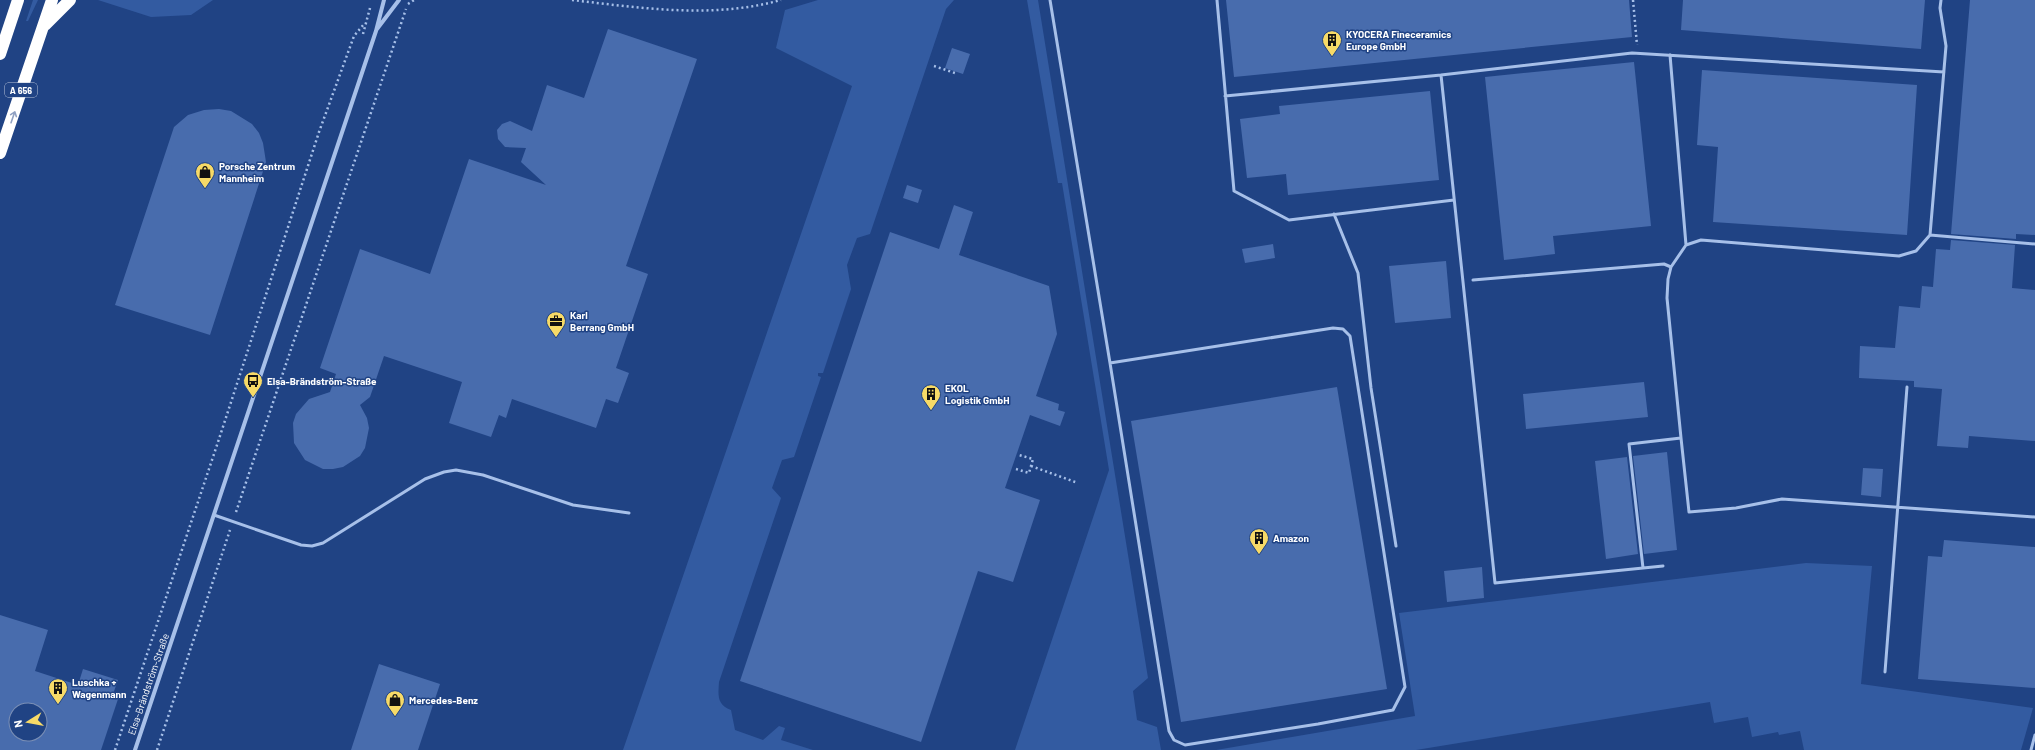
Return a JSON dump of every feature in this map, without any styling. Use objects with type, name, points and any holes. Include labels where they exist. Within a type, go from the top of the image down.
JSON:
[{"type":"highway","points":[[0,54],[18,0]]},
{"type":"highway","name":"A 656","points":[[0,154],[52,0]]},
{"type":"highway","points":[[43,27],[70,0]]},
{"type":"street","name":"Elsa-Brändström-Straße","points":[[135,750],[376,31],[384,0]]},
{"type":"street","name":"Elsa-Brändström-Straße","points":[[376,31],[399,0]]},
{"type":"lane","points":[[1050,0],[1169,731],[1174,740],[1185,745],[1318,724],[1393,710],[1405,687],[1350,336],[1343,329],[1333,328],[1110,363]]},
{"type":"lane","points":[[1217,0],[1234,191],[1289,220],[1454,200]]},
{"type":"lane","points":[[1941,0],[1940,8],[1946,46],[1930,235],[1916,251],[1900,256],[1701,240],[1686,245],[1671,267],[1668,279],[1667,298],[1689,512],[1736,508],[1782,499],[1898,506],[2035,517]]},
{"type":"lane","points":[[1225,96],[1441,75],[1638,53],[1944,72]]},
{"type":"lane","points":[[1670,55],[1686,245]]},
{"type":"lane","points":[[1441,75],[1495,583],[1663,566]]},
{"type":"lane","points":[[1334,214],[1358,273],[1371,388],[1396,546]]},
{"type":"lane","points":[[1930,235],[2035,244]]},
{"type":"lane","points":[[1473,280],[1664,264],[1671,267]]},
{"type":"lane","points":[[1885,672],[1907,387]]},
{"type":"lane","points":[[1643,568],[1629,444],[1681,438]]},
{"type":"lane","points":[[214,514],[301,545],[312,546],[322,544],[425,479],[444,472],[456,470],[483,475],[573,505],[629,513]]},
{"type":"lane","points":[[2031,750],[2035,735]]},
{"type":"path","points":[[157,750],[408,4],[414,0]]},
{"type":"path","points":[[572,0],[642,8],[695,11],[742,9],[781,0]]},
{"type":"path","points":[[1633,0],[1638,53]]},
{"type":"path","points":[[115,750],[218,442],[319,132],[354,36],[364,24],[371,6]]},
{"type":"path","points":[[934,66],[955,73]]},
{"type":"path","points":[[1016,469],[1029,473],[1033,459],[1019,455]]},
{"type":"path","points":[[1031,466],[1078,483]]},
{"type":"shaded area","points":[[33,0],[38,0],[28,21],[26,21]]},
{"type":"shaded area","points":[[98,0],[213,0],[191,15],[151,17]]},
{"type":"shaded area","points":[[818,0],[954,0],[946,9],[870,234],[857,238],[847,265],[851,289],[823,373],[818,373],[818,376],[821,377],[794,457],[782,460],[772,488],[781,498],[719,682],[719,699],[726,708],[731,710],[735,730],[763,740],[779,726],[785,728],[781,740],[813,750],[623,750],[852,86],[776,48],[785,10]]},
{"type":"shaded area","points":[[1027,0],[1038,0],[1148,678],[1133,691],[1137,720],[1157,727],[1161,750],[1015,750],[1109,470],[1062,183],[1058,183]]},
{"type":"shaded area","points":[[1806,563],[1872,566],[1861,684],[2033,708],[2021,750],[1804,750],[1800,731],[1779,735],[1778,732],[1752,737],[1748,717],[1714,723],[1710,702],[1416,750],[1216,750],[1415,716],[1399,613]]},
{"type":"building","name":"KYOCERA Fineceramics Europe GmbH","points":[[1226,0],[1629,0],[1632,37],[1234,77]]},
{"type":"building","points":[[1683,0],[1925,0],[1921,49],[1681,30]]},
{"type":"building","points":[[1970,0],[2035,0],[2035,235],[2016,234],[2016,239],[1951,234]]},
{"type":"building","points":[[608,29],[697,59],[626,266],[648,274],[616,368],[629,373],[618,403],[606,399],[596,428],[512,399],[506,418],[499,415],[491,437],[449,423],[462,382],[384,356],[370,397],[360,405],[367,418],[369,428],[365,448],[360,456],[343,467],[333,469],[323,469],[305,460],[294,443],[293,423],[296,414],[309,399],[330,392],[336,374],[320,368],[360,249],[430,274],[469,159],[546,185],[521,162],[526,148],[505,147],[498,139],[497,130],[502,124],[510,121],[532,131],[547,85],[584,98]]},
{"type":"building","points":[[952,48],[970,54],[963,74],[945,68]]},
{"type":"building","points":[[1634,62],[1651,226],[1553,236],[1555,254],[1504,260],[1485,77]]},
{"type":"building","points":[[1702,70],[1917,85],[1907,235],[1713,222],[1718,147],[1697,145]]},
{"type":"building","points":[[1430,91],[1439,180],[1288,195],[1286,174],[1247,178],[1240,119],[1280,114],[1279,106]]},
{"type":"building","points":[[219,109],[231,111],[252,124],[259,133],[263,143],[266,162],[210,335],[115,305],[174,127],[188,115],[204,110]]},
{"type":"building","points":[[907,185],[922,190],[918,203],[903,198]]},
{"type":"building","name":"EKOL Logistik GmbH","points":[[954,205],[973,212],[959,255],[1049,286],[1057,334],[1036,396],[1059,404],[1058,410],[1065,412],[1060,426],[1030,415],[1005,488],[1040,500],[1013,582],[978,571],[921,742],[740,681],[890,232],[939,249]]},
{"type":"building","points":[[1951,240],[2015,245],[2012,288],[2035,290],[2035,441],[1969,436],[1968,448],[1937,446],[1942,389],[1914,387],[1914,381],[1859,378],[1860,346],[1895,348],[1899,306],[1920,308],[1922,286],[1933,287],[1936,249],[1950,250]]},
{"type":"building","points":[[1273,244],[1275,258],[1245,263],[1242,249]]},
{"type":"building","points":[[1446,261],[1451,318],[1395,323],[1389,266]]},
{"type":"building","points":[[1644,382],[1648,417],[1526,429],[1523,394]]},
{"type":"building","name":"Amazon","points":[[1337,387],[1387,689],[1181,722],[1131,421]]},
{"type":"building","points":[[1667,452],[1677,550],[1644,554],[1633,456]]},
{"type":"building","points":[[1627,457],[1638,554],[1606,559],[1595,461]]},
{"type":"building","points":[[1863,468],[1883,469],[1881,497],[1861,495]]},
{"type":"building","points":[[1944,540],[2035,547],[2035,688],[1918,679],[1928,556],[1942,557]]},
{"type":"building","points":[[1482,567],[1484,598],[1447,602],[1444,571]]},
{"type":"building","name":"Luschka + Wagenmann","points":[[0,615],[48,630],[35,671],[78,685],[83,669],[118,680],[112,697],[118,699],[101,750],[0,750]]},
{"type":"building","name":"Mercedes-Benz","points":[[379,664],[440,684],[418,750],[351,750]]},
{"type":"place","name":"KYOCERA Fineceramics Europe GmbH","points":[[1332,57]]},
{"type":"place","name":"Porsche Zentrum Mannheim","points":[[205,189]]},
{"type":"place","name":"Karl Berrang GmbH","points":[[556,338]]},
{"type":"place","name":"Elsa-Brändström-Straße","points":[[253,398]]},
{"type":"place","name":"EKOL Logistik GmbH","points":[[931,411]]},
{"type":"place","name":"Amazon","points":[[1259,555]]},
{"type":"place","name":"Luschka + Wagenmann","points":[[58,705]]},
{"type":"place","name":"Mercedes-Benz","points":[[395,717]]}]
